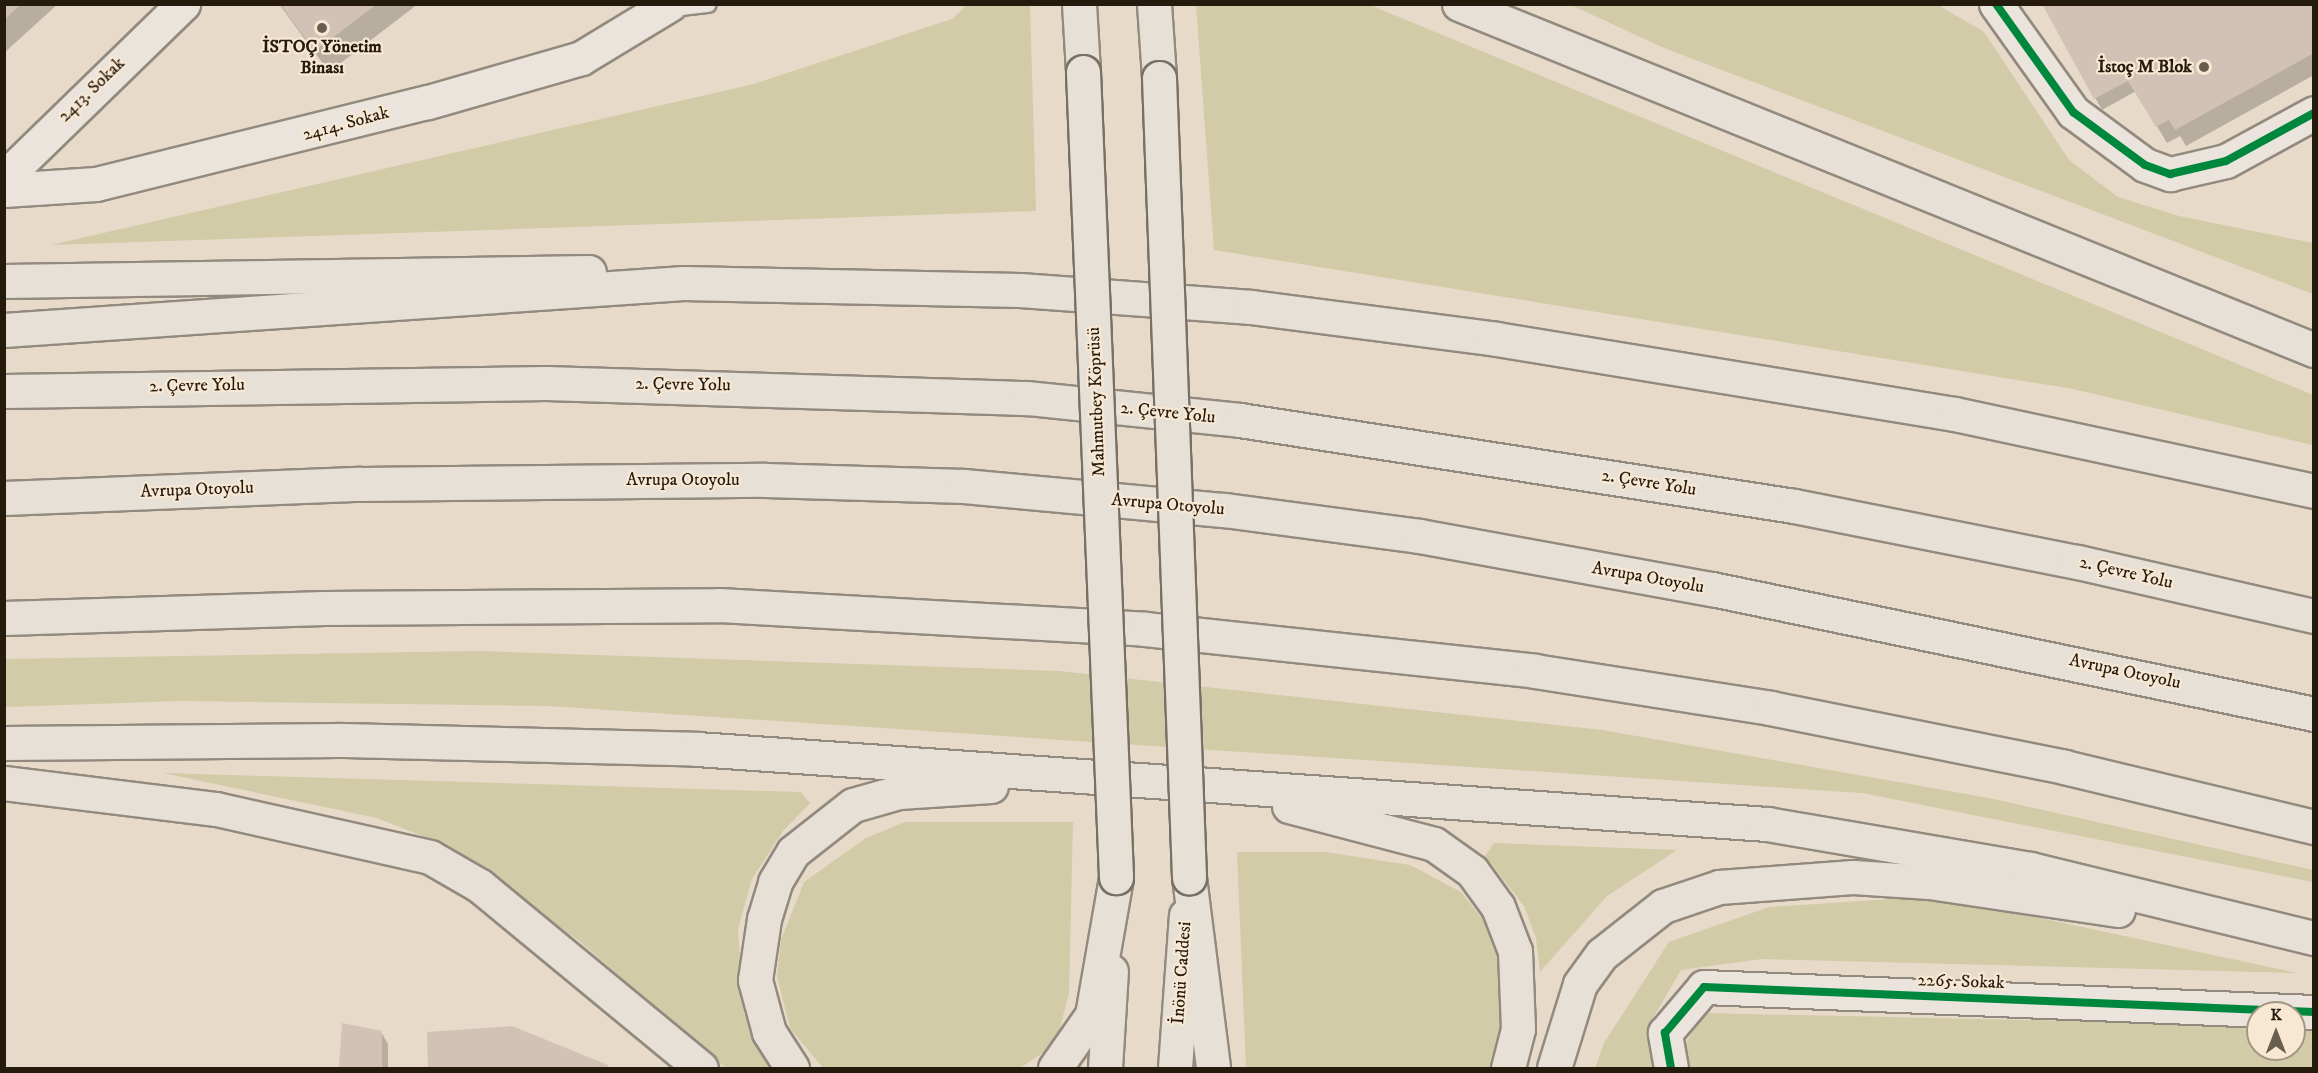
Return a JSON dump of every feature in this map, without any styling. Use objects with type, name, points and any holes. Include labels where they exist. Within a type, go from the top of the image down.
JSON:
[{"type":"main road","name":"Mahmutbey Köprüsü","points":[[1079,4],[1116,877]]},
{"type":"main road","points":[[1154,4],[1159,78],[1189,877],[1213,1068]]},
{"type":"main road","points":[[1459,4],[2313,350]]},
{"type":"main road","points":[[4,281],[570,270],[683,283]]},
{"type":"main road","points":[[4,330],[683,283],[1020,290],[1251,307],[1508,341],[1954,414],[2313,491]]},
{"type":"main road","name":"2. Çevre Yolu","points":[[4,391],[546,383],[1028,398],[1240,420],[1794,506],[2078,562],[2313,616]]},
{"type":"main road","name":"Avrupa Otoyolu","points":[[4,498],[360,484],[765,480],[964,486],[1225,510],[1419,536],[1712,589],[2313,714]]},
{"type":"main road","points":[[4,618],[324,608],[718,604],[1145,629],[1534,671],[1770,708],[2064,767],[2313,827]]},
{"type":"main road","points":[[4,743],[520,743],[1075,774],[1221,787],[1767,824],[2030,869],[2256,926],[2313,938]]},
{"type":"main road","points":[[792,1068],[769,1032],[755,980],[764,919],[776,882],[793,852],[853,805],[899,792],[1075,774]]},
{"type":"main road","points":[[4,783],[216,809],[430,857],[480,886],[701,1068]]},
{"type":"main road","points":[[1221,787],[1434,844],[1472,871],[1498,906],[1515,951],[1518,1029],[1508,1068]]},
{"type":"main road","points":[[1055,1068],[1092,1016],[1116,877]]},
{"type":"main road","points":[[1106,1068],[1116,877]]},
{"type":"main road","name":"İnönü Caddesi","points":[[1175,1068],[1189,877]]},
{"type":"main road","points":[[1554,1068],[1580,984],[1602,954],[1663,906],[1719,887],[1853,877],[1929,882],[2256,926]]},
{"type":"street","name":"2413. Sokak","points":[[4,178],[183,4]]},
{"type":"street","points":[[1996,4],[2073,112],[2145,165],[2170,174],[2226,161],[2313,113]]},
{"type":"street","name":"2414. Sokak","points":[[4,190],[96,184],[428,102],[581,58],[668,7]]},
{"type":"street","name":"2265. Sokak","points":[[1671,1068],[1665,1033],[1704,987],[2313,1012]]},
{"type":"lane","points":[[668,7],[708,4]]},
{"type":"shaded area","points":[[967,5],[1030,5],[1036,211],[51,245],[754,84],[952,19]]},
{"type":"shaded area","points":[[1196,5],[1370,5],[2313,395],[2313,445],[2073,389],[1214,250]]},
{"type":"shaded area","points":[[1571,5],[1938,5],[1984,32],[2069,160],[2118,197],[2179,216],[2313,243],[2313,294],[1664,48]]},
{"type":"shaded area","points":[[479,651],[1059,671],[1602,730],[1989,798],[2313,870],[2313,882],[1862,793],[549,706],[180,701],[5,707],[4,659]]},
{"type":"shaded area","points":[[163,773],[801,792],[810,803],[783,831],[752,879],[738,929],[744,1014],[770,1068],[726,1068],[578,940],[440,843],[377,818]]},
{"type":"shaded area","points":[[905,822],[1073,822],[1069,993],[1059,1032],[1046,1051],[1020,1068],[823,1068],[790,1028],[777,976],[781,940],[804,882],[866,838]]},
{"type":"shaded area","points":[[1494,843],[1677,850],[1607,896],[1540,972],[1536,938],[1524,906],[1485,856]]},
{"type":"shaded area","points":[[1237,852],[1325,852],[1410,865],[1461,892],[1495,935],[1508,982],[1504,1045],[1495,1068],[1246,1068]]},
{"type":"shaded area","points":[[1937,896],[2297,973],[1762,959],[1681,970],[1649,1025],[1652,1068],[1595,1068],[1604,1043],[1669,942],[1769,907]]},
{"type":"shaded area","points":[[1703,1013],[2246,1025],[2246,1061],[2306,1061],[2306,1026],[2314,1026],[2313,1068],[1683,1068],[1680,1053]]},
{"type":"building","points":[[4,4],[21,4],[4,20]]},
{"type":"building","name":"İSTOÇ Yönetim Binası","points":[[280,4],[377,4],[315,51]]},
{"type":"building","name":"İstoç M Blok","points":[[2042,4],[2314,4],[2314,53],[2175,130],[2169,120],[2156,127],[2128,81],[2094,99]]},
{"type":"building","points":[[342,1023],[382,1031],[382,1068],[339,1068]]},
{"type":"building","points":[[512,1026],[608,1065],[609,1068],[428,1068],[427,1032]]},
{"type":"cycle path","points":[[1996,4],[2073,112],[2145,165],[2170,174],[2226,161],[2314,113]]},
{"type":"cycle path","points":[[1671,1068],[1665,1033],[1704,987],[2314,1012]]},
{"type":"place","name":"İSTOÇ Yönetim Binası","points":[[322,28]]},
{"type":"place","name":"İstoç M Blok","points":[[2204,67]]}]
